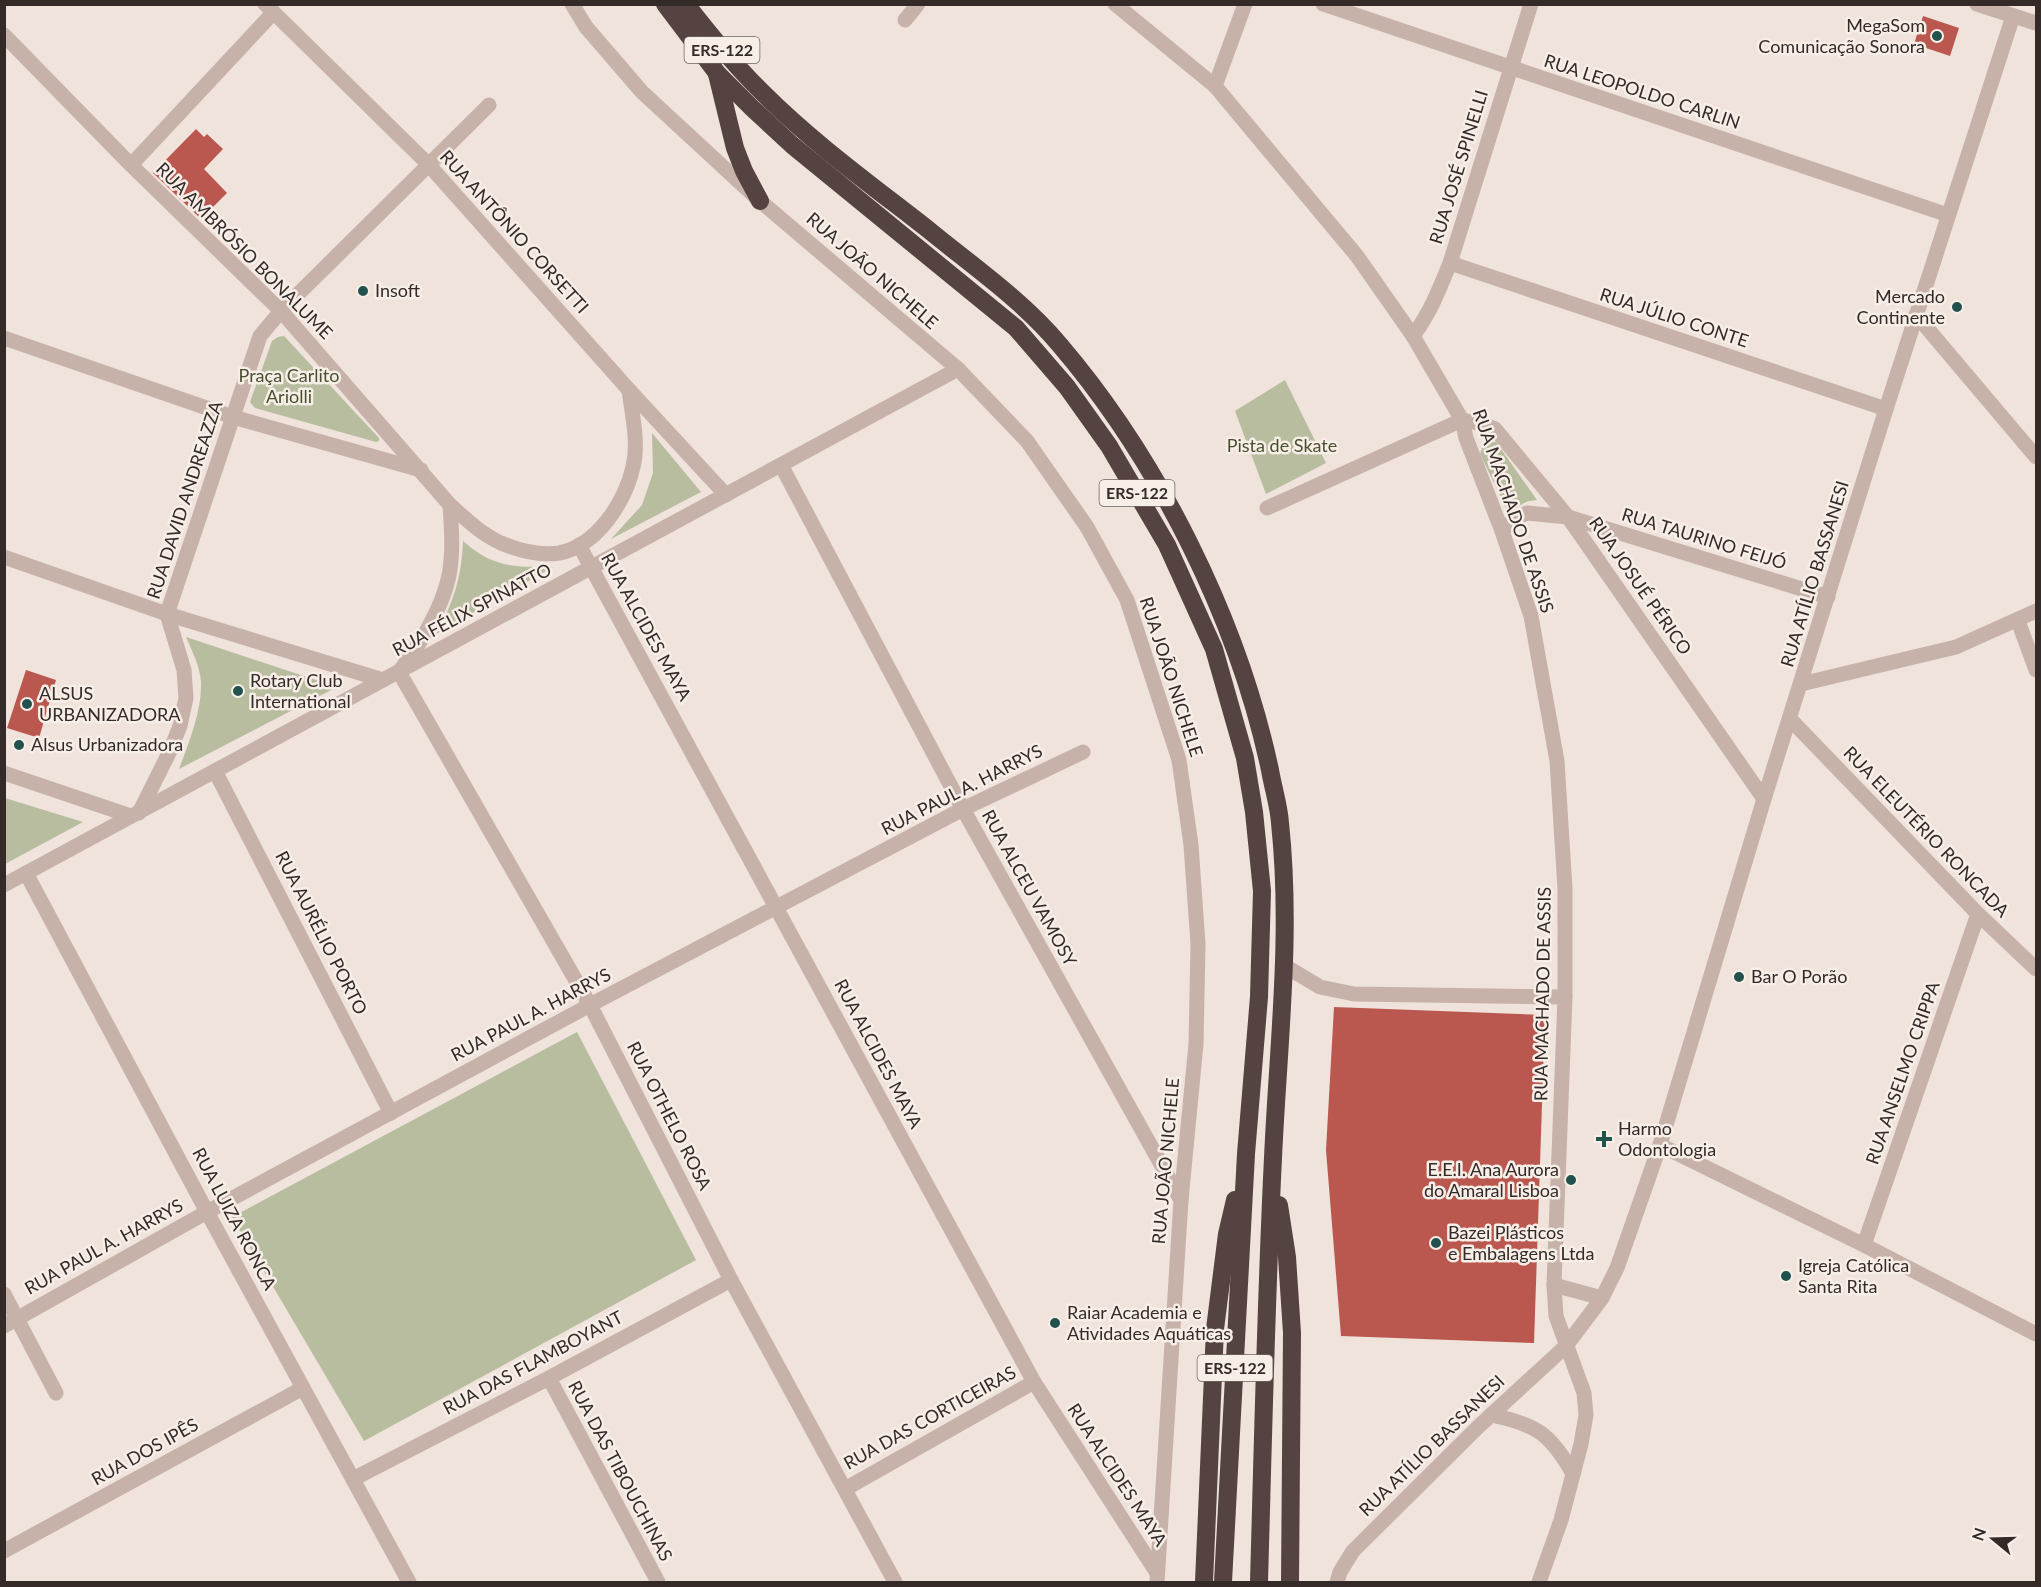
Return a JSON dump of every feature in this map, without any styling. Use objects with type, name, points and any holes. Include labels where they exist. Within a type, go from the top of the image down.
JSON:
[{"type":"highway","name":"ERS-122","points":[[665,4],[717,73],[752,108],[792,145],[1016,328],[1067,387],[1109,446],[1167,545],[1214,649],[1245,758],[1254,812],[1262,891],[1259,997],[1246,1154],[1223,1582]]},
{"type":"highway","name":"ERS-122","points":[[686,4],[714,40],[762,92],[803,130],[1006,293],[1058,342],[1116,417],[1154,476],[1208,586],[1229,635],[1253,702],[1280,820],[1285,966],[1273,1156],[1259,1582]]},
{"type":"highway","points":[[717,73],[735,147],[744,171],[760,201]]},
{"type":"highway","points":[[1204,1582],[1215,1329],[1227,1234],[1246,1154]]},
{"type":"highway","points":[[1273,1156],[1287,1257],[1292,1333],[1290,1582]]},
{"type":"street","name":"RUA JOÃO NICHELE","points":[[572,4],[586,27],[642,92],[760,201],[958,369],[1027,441],[1087,527],[1127,600],[1179,760],[1191,845],[1198,944],[1197,1044],[1181,1200],[1157,1578]]},
{"type":"street","points":[[905,20],[918,4]]},
{"type":"street","name":"RUA MACHADO DE ASSIS","points":[[1115,4],[1215,86],[1357,256],[1413,336],[1462,420],[1466,438],[1502,531],[1531,616],[1557,760],[1565,889],[1565,997],[1554,1285],[1556,1316],[1584,1393],[1586,1415],[1581,1444],[1561,1520],[1539,1582]]},
{"type":"street","points":[[1215,86],[1245,4]]},
{"type":"street","name":"RUA LEOPOLDO CARLIN","points":[[1323,4],[1948,215]]},
{"type":"street","name":"RUA JOSÉ SPINELLI","points":[[1413,336],[1435,301],[1449,264],[1531,4]]},
{"type":"street","points":[[1983,6],[2037,23]]},
{"type":"street","points":[[131,165],[269,9]]},
{"type":"street","name":"RUA ANTÔNIO CORSETTI","points":[[269,9],[428,164],[629,390],[726,495]]},
{"type":"street","name":"RUA ATÍLIO BASSANESI","points":[[1336,1582],[1353,1551],[1491,1415],[1566,1346],[1602,1298],[1617,1268],[1660,1145],[1764,799],[1886,409],[2013,16]]},
{"type":"street","name":"RUA AMBRÓSIO BONALUME","points":[[4,35],[131,165],[281,311],[450,505],[475,528],[500,543],[530,552],[559,553],[579,545],[601,528],[621,500],[634,466],[629,390]]},
{"type":"street","name":"RUA DAVID ANDREAZZA","points":[[135,814],[170,751],[180,726],[186,698],[184,670],[167,614],[260,336],[281,311],[489,105]]},
{"type":"street","name":"RUA JÚLIO CONTE","points":[[1449,264],[1886,409]]},
{"type":"street","points":[[1916,315],[2037,457]]},
{"type":"street","points":[[4,338],[233,417],[421,471]]},
{"type":"street","name":"RUA FÉLIX SPINATTO","points":[[4,885],[958,369]]},
{"type":"street","points":[[1267,508],[1462,420]]},
{"type":"street","name":"RUA JOSUÉ PÉRICO","points":[[1462,420],[1484,424],[1495,429],[1569,517],[1764,799]]},
{"type":"street","name":"RUA ALCEU VAMOSY","points":[[781,465],[963,809],[1181,1200]]},
{"type":"street","points":[[399,672],[416,649],[447,585],[451,560],[450,505]]},
{"type":"street","name":"RUA TAURINO FEIJÓ","points":[[1502,531],[1516,518],[1527,513],[1569,517],[1828,597]]},
{"type":"street","name":"RUA ALCIDES MAYA","points":[[579,545],[1034,1382],[1157,1578]]},
{"type":"street","points":[[4,557],[167,614],[383,680]]},
{"type":"street","points":[[1801,684],[1956,647],[2037,611]]},
{"type":"street","points":[[2018,621],[2037,670]]},
{"type":"street","name":"RUA OTHELO ROSA","points":[[399,672],[590,1005],[731,1280],[895,1582]]},
{"type":"street","name":"RUA ELEUTÉRIO RONCADA","points":[[1790,719],[1978,914],[2031,956],[2037,969]]},
{"type":"street","name":"RUA PAUL A. HARRYS","points":[[11,1322],[207,1212],[590,1005],[963,809],[1083,752]]},
{"type":"street","name":"RUA AURÉLIO PORTO","points":[[215,771],[391,1113]]},
{"type":"street","points":[[4,773],[135,814]]},
{"type":"street","name":"RUA LUIZA RONCA","points":[[26,873],[207,1212],[409,1582]]},
{"type":"street","name":"RUA ANSELMO CRIPPA","points":[[1864,1245],[1978,914]]},
{"type":"street","points":[[1285,966],[1320,987],[1354,994],[1565,997]]},
{"type":"street","points":[[1660,1145],[1864,1245],[2037,1334]]},
{"type":"street","name":"RUA DAS FLAMBOYANT","points":[[353,1479],[549,1378],[731,1280]]},
{"type":"street","points":[[1554,1285],[1602,1298]]},
{"type":"street","points":[[4,1294],[11,1322],[56,1393]]},
{"type":"street","name":"RUA DAS TIBOUCHINAS","points":[[549,1378],[658,1582]]},
{"type":"street","name":"RUA DAS CORTICEIRAS","points":[[845,1489],[1034,1382]]},
{"type":"street","name":"RUA DOS IPÊS","points":[[4,1551],[303,1388]]},
{"type":"street","points":[[1491,1415],[1528,1424],[1542,1432],[1563,1456],[1573,1474]]},
{"type":"green space","name":"Praça Carlito Ariolli","points":[[284,336],[379,438],[379,441],[255,408],[250,402],[272,341]]},
{"type":"green space","name":"Pista de Skate","points":[[1285,380],[1326,463],[1266,494],[1235,411]]},
{"type":"green space","points":[[652,433],[701,492],[611,539],[642,505],[653,473]]},
{"type":"green space","points":[[1488,441],[1496,442],[1537,500],[1522,504],[1510,516],[1480,454],[1483,445]]},
{"type":"green space","points":[[463,541],[484,556],[505,564],[553,567],[436,634],[456,589]]},
{"type":"green space","points":[[186,637],[337,687],[179,769],[194,726],[201,693],[199,670]]},
{"type":"green space","points":[[5,798],[83,822],[5,864]]},
{"type":"green space","points":[[577,1032],[696,1260],[364,1441],[232,1217]]},
{"type":"building","name":"MegaSom Comunicação Sonora","points":[[1923,16],[1959,28],[1950,56],[1914,44]]},
{"type":"building","points":[[196,129],[204,137],[207,134],[223,149],[204,169],[227,193],[201,219],[153,173]]},
{"type":"building","name":"ALSUS URBANIZADORA","points":[[26,670],[56,680],[39,738],[7,728]]},
{"type":"building","name":"Bazei Plásticos e Embalagens Ltda","points":[[1334,1007],[1545,1015],[1534,1343],[1341,1336],[1326,1150]]},
{"type":"place","name":"MegaSom Comunicação Sonora","points":[[1937,36]]},
{"type":"place","name":"Insoft","points":[[363,291]]},
{"type":"place","name":"Mercado Continente","points":[[1957,307]]},
{"type":"place","name":"Rotary Club International","points":[[238,691]]},
{"type":"place","name":"ALSUS URBANIZADORA","points":[[27,704]]},
{"type":"place","name":"Alsus Urbanizadora","points":[[19,745]]},
{"type":"place","name":"Bar O Porão","points":[[1739,977]]},
{"type":"place","name":"Harmo Odontologia","points":[[1604,1139]]},
{"type":"place","name":"E.E.I. Ana Aurora do Amaral Lisboa","points":[[1571,1180]]},
{"type":"place","name":"Bazei Plásticos e Embalagens Ltda","points":[[1436,1243]]},
{"type":"place","name":"Igreja Católica Santa Rita","points":[[1786,1276]]},
{"type":"place","name":"Raiar Academia e Atividades Aquáticas","points":[[1055,1323]]}]
